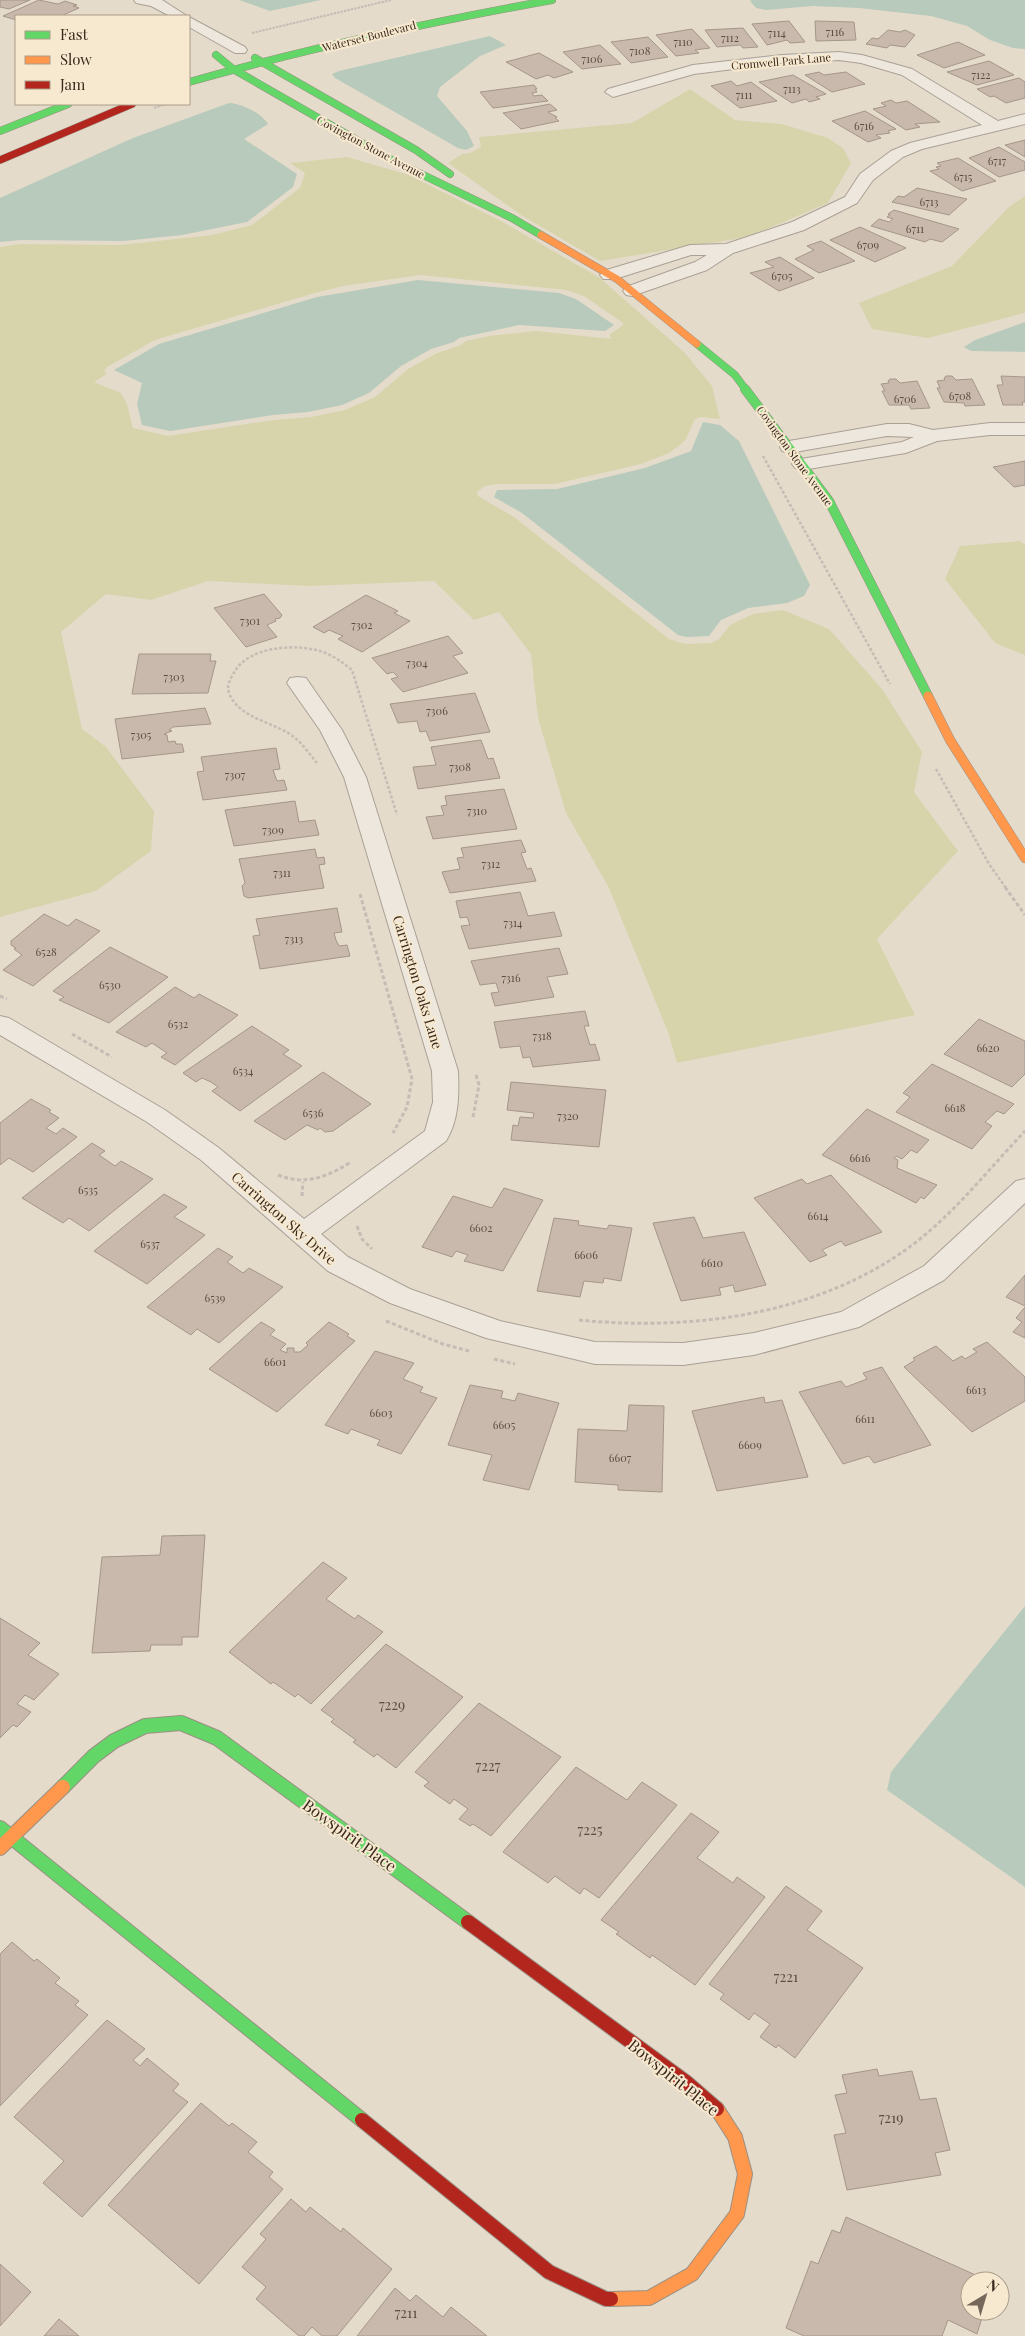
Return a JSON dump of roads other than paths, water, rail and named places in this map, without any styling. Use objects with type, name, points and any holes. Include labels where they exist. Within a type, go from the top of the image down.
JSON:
[{"type":"street","points":[[130,0],[136,9],[146,15]]},
{"type":"street","points":[[142,0],[155,2],[178,15]]},
{"type":"street","name":"Waterset Boulevard","points":[[190,82],[233,69],[407,26],[552,0]]},
{"type":"street","points":[[190,22],[240,50],[256,46]]},
{"type":"street","name":"Covington Stone Avenue","points":[[512,218],[416,150],[263,62],[240,50],[208,54],[388,158],[512,218],[609,275],[632,291],[735,375],[829,501],[950,740],[1025,858]]},
{"type":"street","name":"Cromwell Park Lane","points":[[612,92],[693,70],[782,59],[838,56],[862,59],[907,72],[995,126]]},
{"type":"street","points":[[0,131],[65,105]]},
{"type":"street","points":[[0,160],[130,105]]},
{"type":"street","points":[[632,291],[701,266],[727,249],[798,226],[851,200],[866,177],[897,154],[916,146],[1025,119]]},
{"type":"street","points":[[609,275],[690,250],[727,249]]},
{"type":"street","points":[[802,464],[906,447],[933,436],[990,429],[1025,429]]},
{"type":"street","points":[[790,448],[887,430],[909,430],[933,436]]},
{"type":"street","name":"Carrington Oaks Lane","points":[[298,683],[331,730],[355,777],[445,1071],[446,1102],[436,1136],[388,1173],[302,1234]]},
{"type":"street","name":"Carrington Sky Drive","points":[[0,1024],[163,1121],[210,1154],[338,1264],[400,1296],[496,1331],[595,1353],[683,1354],[754,1344],[849,1320],[934,1273],[1025,1188]]},
{"type":"street","name":"Bowspirit Place","points":[[0,1828],[12,1836],[549,2272],[606,2299],[649,2298],[692,2274],[737,2214],[745,2174],[736,2137],[719,2110],[687,2083],[218,1738],[181,1724],[145,1726],[114,1741],[94,1756],[12,1836],[0,1848]]}]
